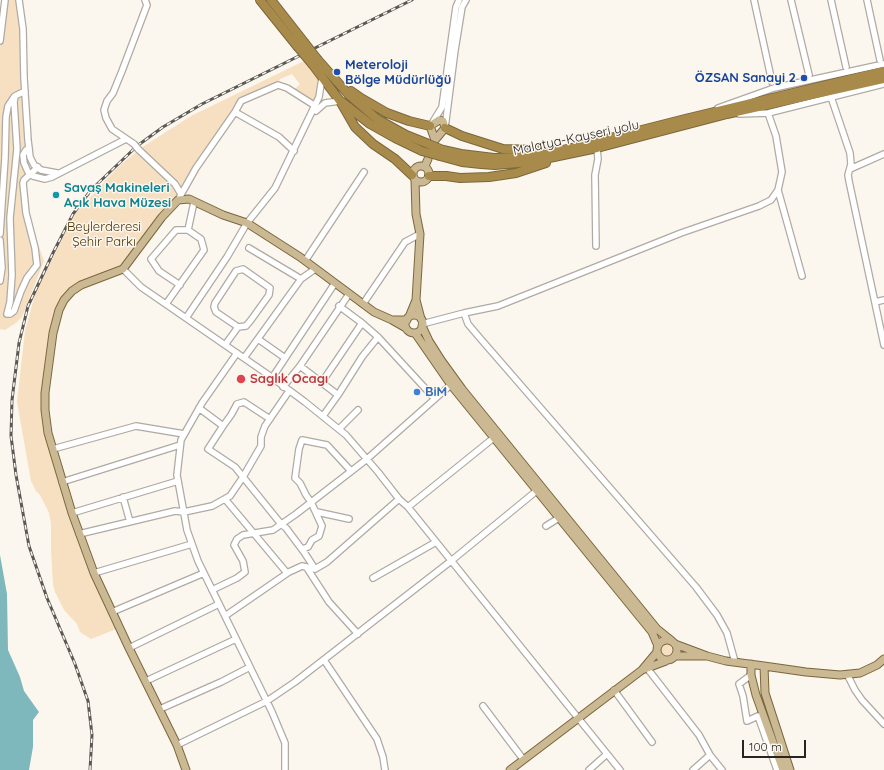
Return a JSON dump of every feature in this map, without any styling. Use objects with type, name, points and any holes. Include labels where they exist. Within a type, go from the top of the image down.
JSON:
[{"type":"highway","name":"Malatya-Kayseri yolu","points":[[260,0],[301,44],[315,63],[322,78],[340,101],[345,103],[370,124],[395,138],[441,153],[462,162],[495,165],[530,162],[597,148],[727,114],[884,79]]},
{"type":"highway","points":[[271,0],[301,44]]},
{"type":"highway","points":[[315,63],[361,98],[387,113],[409,121],[430,126]]},
{"type":"highway","points":[[441,153],[494,158],[523,157],[563,150],[884,71]]},
{"type":"highway","points":[[331,76],[349,95],[377,119],[424,147]]},
{"type":"highway","points":[[340,101],[355,127],[373,144],[395,159],[414,177]]},
{"type":"highway","points":[[445,128],[481,143],[503,149],[563,150]]},
{"type":"highway","points":[[426,179],[446,176],[460,178],[490,177],[516,172],[597,148]]},
{"type":"main road","points":[[439,120],[443,121],[445,128],[435,140],[430,126],[439,120]]},
{"type":"main road","points":[[425,166],[428,159]]},
{"type":"main road","points":[[416,196],[426,179],[429,170],[425,166],[417,166],[413,170],[416,196],[416,214],[420,234],[416,300],[422,323],[429,341],[454,383]]},
{"type":"main road","points":[[414,177],[426,179]]},
{"type":"main road","points":[[186,770],[177,745],[94,573],[79,534],[62,482],[46,420],[45,393],[53,333],[59,310],[68,296],[81,285],[123,269],[162,217],[180,197],[189,199],[223,215],[247,223],[315,268],[374,312],[406,328],[409,332],[415,333],[420,330],[422,323]]},
{"type":"main road","points":[[406,328],[405,324],[416,300]]},
{"type":"main road","points":[[392,320],[414,316],[422,323]]},
{"type":"main road","points":[[415,333],[539,489],[657,630],[673,643],[677,651],[672,659],[645,669],[614,690],[510,770]]},
{"type":"main road","points":[[562,516],[652,632],[660,658],[666,661]]},
{"type":"main road","points":[[645,669],[663,641],[673,643],[707,656],[735,662],[806,672],[847,674],[860,672],[877,665],[884,659]]},
{"type":"main road","points":[[675,656],[707,656]]},
{"type":"main road","points":[[751,664],[751,675],[756,695],[783,770]]},
{"type":"main road","points":[[764,666],[765,694],[790,770]]},
{"type":"street","points":[[0,41],[5,0]]},
{"type":"street","points":[[19,0],[23,29],[25,91],[30,157],[34,164],[41,170],[57,173]]},
{"type":"street","points":[[146,0],[147,5],[122,71],[104,110],[106,118],[112,129],[134,144],[175,184],[180,197]]},
{"type":"street","points":[[430,126],[442,107],[456,7],[459,0]]},
{"type":"street","points":[[445,128],[456,43],[462,7],[466,0]]},
{"type":"street","points":[[754,0],[772,82]]},
{"type":"street","points":[[791,0],[809,75]]},
{"type":"street","points":[[831,0],[846,67]]},
{"type":"street","points":[[685,119],[774,88],[882,62],[867,0]]},
{"type":"street","points":[[186,318],[227,257],[247,223],[275,188],[309,119],[317,107],[322,78]]},
{"type":"street","points":[[727,114],[768,113],[884,84]]},
{"type":"street","points":[[180,197],[196,168],[241,101],[278,85],[287,88],[317,107]]},
{"type":"street","points":[[0,234],[6,151],[6,117],[8,106],[12,99],[25,91]]},
{"type":"street","points":[[15,96],[16,152],[10,225],[12,275],[10,302],[7,314],[14,311],[21,291],[37,265],[35,248],[26,214],[23,183],[24,180],[38,167]]},
{"type":"street","points":[[831,97],[852,160],[848,174],[849,181],[884,346]]},
{"type":"street","points":[[317,107],[324,103],[340,101]]},
{"type":"street","points":[[235,112],[279,137],[294,151]]},
{"type":"street","points":[[422,323],[498,306],[675,236],[759,206],[771,200],[778,190],[782,165],[776,136],[768,113]]},
{"type":"street","points":[[29,148],[23,155],[24,163],[28,172],[39,178],[45,179],[52,177],[57,173],[126,139]]},
{"type":"street","points":[[596,246],[594,175],[598,159],[597,148]]},
{"type":"street","points":[[850,169],[884,154]]},
{"type":"street","points":[[305,261],[364,172]]},
{"type":"street","points":[[778,190],[802,276]]},
{"type":"street","points":[[188,230],[194,202]]},
{"type":"street","points":[[166,304],[180,285],[204,250],[201,239],[188,230],[176,230],[151,258],[159,271],[180,285]]},
{"type":"street","points":[[363,304],[405,242],[420,234]]},
{"type":"street","points":[[0,240],[2,268],[0,281]]},
{"type":"street","points":[[249,248],[301,279]]},
{"type":"street","points":[[225,345],[238,327],[246,326],[269,295],[270,288],[242,268],[236,271],[215,303],[214,307],[216,312],[238,327]]},
{"type":"street","points":[[244,358],[301,279],[315,268]]},
{"type":"street","points":[[123,269],[141,287],[272,378],[346,435],[399,500],[408,507],[620,770]]},
{"type":"street","points":[[272,378],[335,283]]},
{"type":"street","points":[[284,387],[349,294]]},
{"type":"street","points":[[875,302],[884,300]]},
{"type":"street","points":[[340,306],[378,337],[435,399]]},
{"type":"street","points":[[464,313],[468,324],[479,337],[696,587],[717,615],[726,632],[735,662]]},
{"type":"street","points":[[322,382],[362,323]]},
{"type":"street","points":[[323,416],[362,357],[378,337]]},
{"type":"street","points":[[258,339],[285,358]]},
{"type":"street","points":[[237,353],[199,408],[181,440],[177,475],[187,530],[192,544],[212,590],[267,701],[285,743],[285,770]]},
{"type":"street","points":[[300,366],[338,395]]},
{"type":"street","points":[[212,590],[237,578],[245,572],[243,561],[234,545],[237,539],[243,535],[273,530],[367,459],[454,383]]},
{"type":"street","points":[[79,534],[175,511],[184,512],[212,506],[230,496],[261,446],[261,437],[264,426],[289,391]]},
{"type":"street","points":[[270,419],[244,402],[237,404],[208,449],[234,467],[243,477],[281,524],[286,528],[315,569]]},
{"type":"street","points":[[199,408],[223,426]]},
{"type":"street","points":[[339,429],[358,410]]},
{"type":"street","points":[[53,449],[136,426],[184,434]]},
{"type":"street","points":[[408,507],[496,436]]},
{"type":"street","points":[[302,549],[308,547],[312,540],[319,536],[322,526],[317,512],[300,483],[295,478],[299,449],[302,440],[327,445],[351,471]]},
{"type":"street","points":[[62,482],[180,445]]},
{"type":"street","points":[[72,513],[178,481]]},
{"type":"street","points":[[177,745],[267,701],[358,634],[539,489]]},
{"type":"street","points":[[123,497],[130,522]]},
{"type":"street","points":[[225,499],[287,573]]},
{"type":"street","points":[[225,616],[287,573],[302,566],[315,569],[327,562],[399,500]]},
{"type":"street","points":[[317,512],[349,519]]},
{"type":"street","points":[[546,526],[562,516]]},
{"type":"street","points":[[243,535],[248,525]]},
{"type":"street","points":[[373,578],[436,542]]},
{"type":"street","points":[[94,573],[192,544]]},
{"type":"street","points":[[307,568],[329,602],[358,634]]},
{"type":"street","points":[[112,612],[204,573]]},
{"type":"street","points":[[129,648],[219,604]]},
{"type":"street","points":[[146,681],[236,639]]},
{"type":"street","points":[[324,660],[377,740],[383,757],[385,770]]},
{"type":"street","points":[[160,709],[221,682],[250,667]]},
{"type":"street","points":[[645,669],[699,735],[710,755],[722,770]]},
{"type":"street","points":[[847,674],[862,700],[884,724]]},
{"type":"street","points":[[751,675],[739,684],[747,721],[758,716],[777,770]]},
{"type":"street","points":[[614,690],[652,742]]},
{"type":"street","points":[[482,706],[523,759]]},
{"type":"street","points":[[589,770],[607,754]]},
{"type":"street","points":[[693,770],[710,755]]},
{"type":"green space","points":[[5,0],[19,0],[29,148],[23,155],[30,174],[26,183],[28,212],[44,261],[22,317],[5,330],[0,329],[0,43]]},
{"type":"green space","name":"Beylerderesi Şehir Parkı","points":[[308,59],[322,78],[315,106],[292,92],[300,84],[292,74],[280,79],[278,85],[241,101],[178,200],[123,269],[81,285],[59,310],[45,410],[62,482],[119,628],[91,639],[80,632],[77,624],[64,610],[55,592],[53,585],[51,523],[49,513],[31,481],[17,402],[25,331],[36,291],[75,214],[118,167],[141,148],[191,116]]},
{"type":"green space","points":[[666,644],[670,646],[672,650],[670,654],[666,656],[662,654],[660,650],[662,646]]},
{"type":"water","points":[[0,555],[7,594],[8,650],[20,677],[24,691],[39,712],[33,720],[33,747],[29,770],[0,770]]},
{"type":"railway","points":[[90,770],[92,735],[88,701],[75,664],[47,598],[29,546],[16,475],[11,436],[12,400],[19,343],[28,306],[73,214],[91,190],[137,146],[163,127],[202,104],[412,0]]},
{"type":"place","name":"Meteroloji Bölge Müdürlüğü","points":[[337,72]]},
{"type":"place","name":"ÖZSAN Sanayi 2","points":[[804,78]]},
{"type":"place","name":"Savaş Makineleri Açık Hava Müzesi","points":[[56,195]]},
{"type":"place","name":"Saglık Ocagı","points":[[241,379]]},
{"type":"place","name":"BiM","points":[[417,392]]}]
